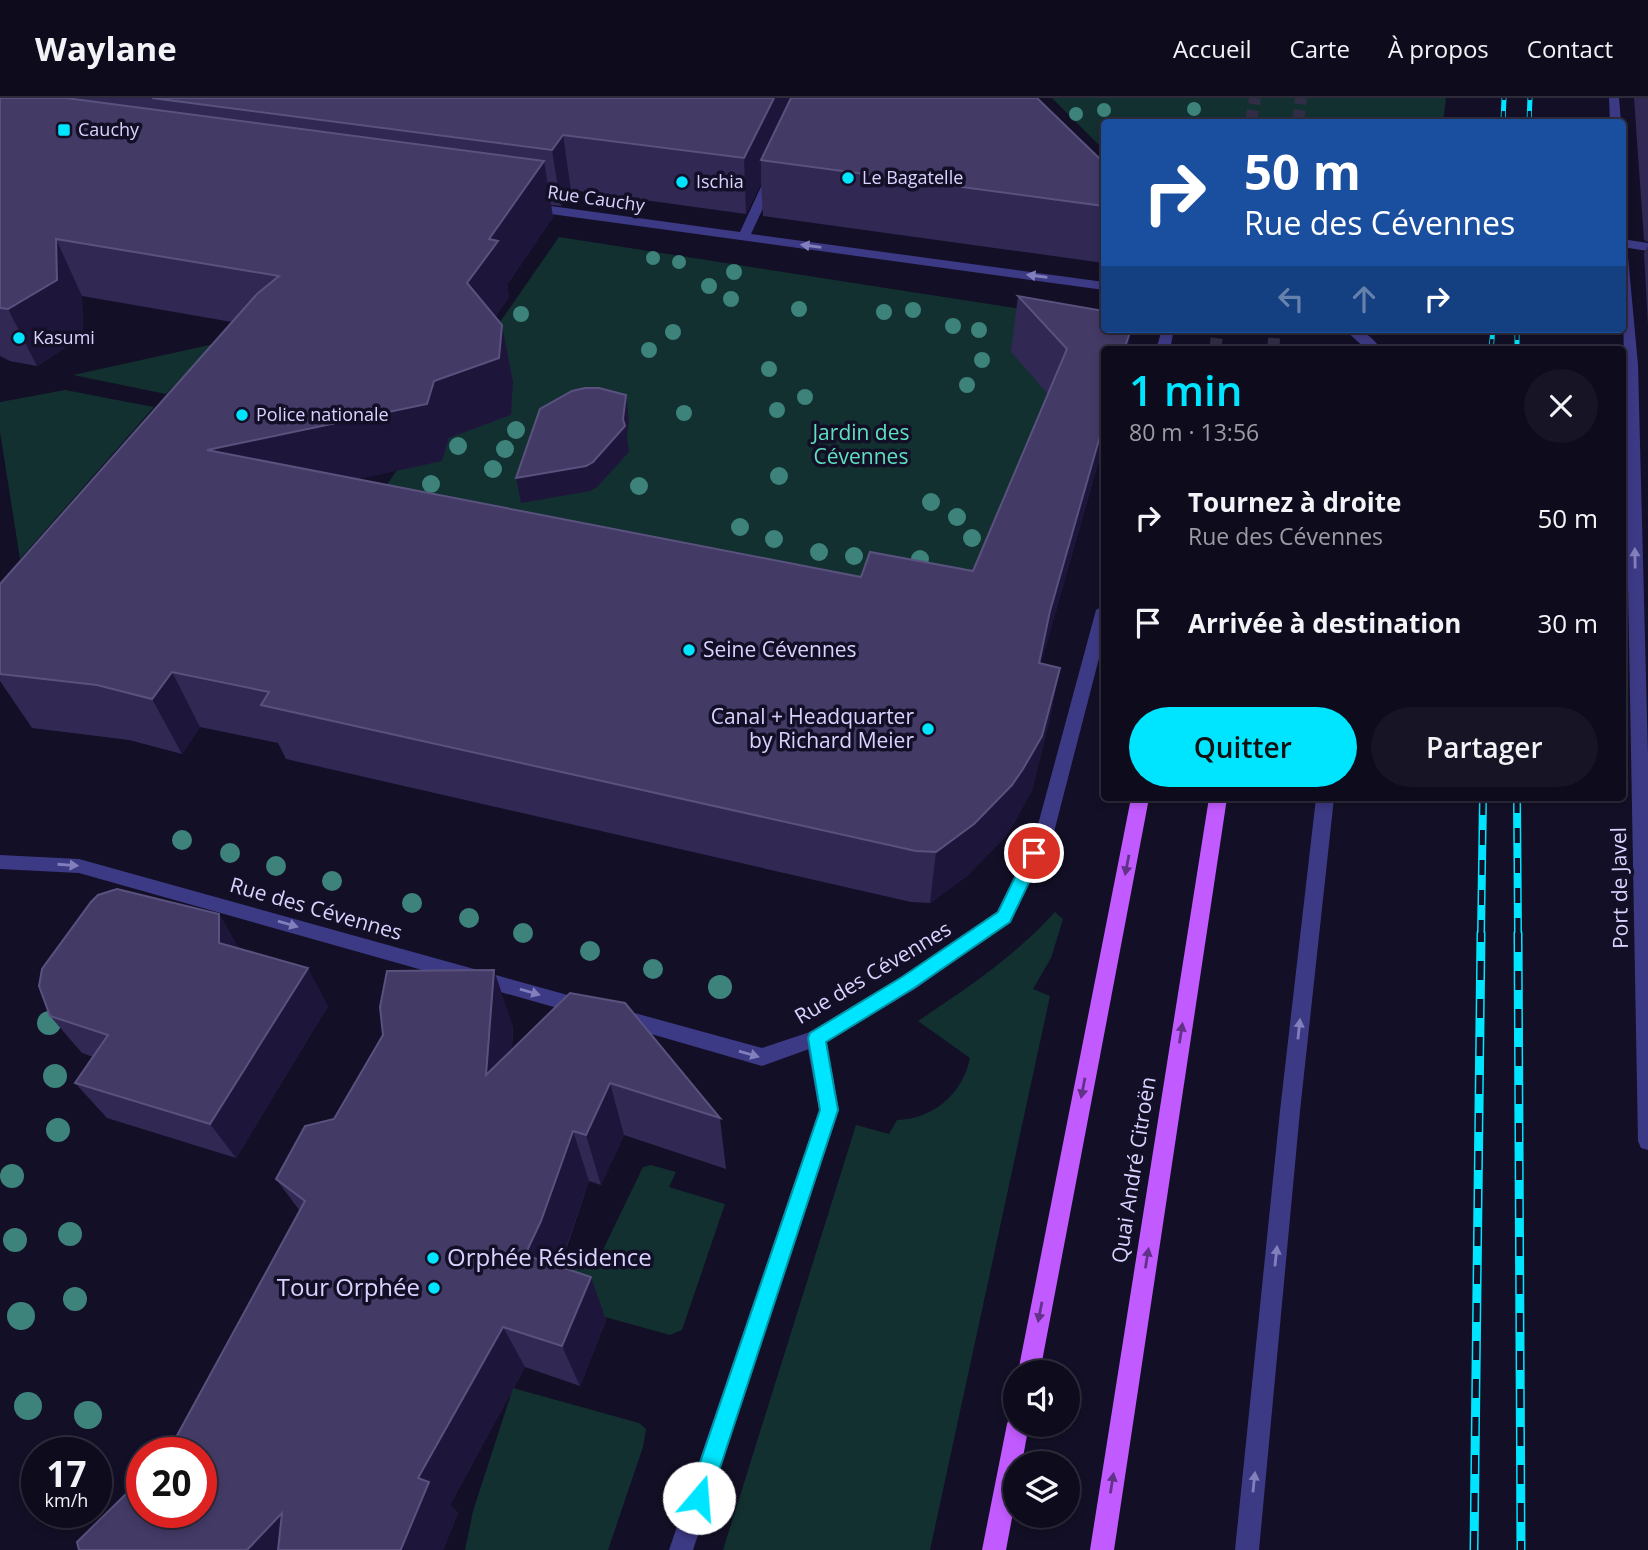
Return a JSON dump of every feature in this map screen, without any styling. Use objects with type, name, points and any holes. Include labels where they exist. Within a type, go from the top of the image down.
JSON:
[{"type":"main road","points":[[1030,1360],[1139,801]]},
{"type":"main road","name":"Quai André Citroën","points":[[1102,1550],[1218,801]]},
{"type":"main road","points":[[994,1550],[1016,1437]]},
{"type":"street","points":[[1614,98],[1615,119]]},
{"type":"street","points":[[744,236],[780,159]]},
{"type":"street","name":"Rue Cauchy","points":[[522,206],[1101,286]]},
{"type":"street","points":[[1626,244],[1648,247]]},
{"type":"street","name":"Port de Javel","points":[[1626,305],[1631,365],[1648,1141]]},
{"type":"street","points":[[1356,333],[1372,346]]},
{"type":"street","name":"Rue des Cévennes","points":[[0,862],[79,866],[762,1057],[816,1038],[908,983],[1004,917],[1045,832],[1101,621]]},
{"type":"street","points":[[1247,1550],[1290,1111],[1325,801]]},
{"type":"street","points":[[681,1550],[829,1110],[816,1038]]},
{"type":"green space","points":[[1052,98],[1446,98],[1443,119],[1101,119],[1101,147]]},
{"type":"green space","name":"Jardin des Cévennes","points":[[559,237],[1091,320],[966,627],[370,509]]},
{"type":"green space","points":[[214,344],[166,394],[73,375]]},
{"type":"green space","points":[[65,390],[154,407],[20,559],[0,432],[0,402]]},
{"type":"green space","points":[[1055,912],[1063,919],[1051,958],[1033,989],[1050,996],[930,1550],[723,1550],[856,1125],[889,1134],[897,1120],[923,1115],[945,1102],[954,1093],[970,1058],[918,1021],[1007,958]]},
{"type":"green space","points":[[651,1165],[676,1172],[669,1187],[725,1204],[682,1330],[670,1335],[558,1304],[580,1250],[600,1256],[643,1167]]},
{"type":"green space","points":[[513,1388],[639,1423],[646,1429],[643,1447],[608,1550],[465,1550],[473,1511]]},
{"type":"building","points":[[0,98],[66,98],[544,161],[489,239],[498,241],[467,283],[502,325],[499,358],[434,381],[427,404],[207,450],[861,577],[870,552],[973,571],[1067,349],[1018,296],[1101,310],[1101,333],[1130,333],[1125,346],[1101,346],[1101,432],[1050,611],[1039,663],[1060,668],[1042,736],[1012,785],[974,824],[936,852],[916,851],[261,705],[269,692],[172,672],[152,699],[97,685],[0,674],[0,584],[257,294],[279,276],[56,239],[57,280],[8,309],[0,308]]},
{"type":"building","points":[[152,98],[774,98],[744,158],[563,135],[552,150]]},
{"type":"building","points":[[791,98],[1037,98],[1101,160],[1101,206],[761,160]]},
{"type":"building","points":[[599,388],[626,395],[623,419],[625,426],[593,462],[586,466],[516,478],[540,409],[572,391]]},
{"type":"building","points":[[117,889],[219,914],[219,943],[308,968],[210,1124],[75,1083],[108,1035],[50,1016],[39,986],[42,969],[91,902],[98,895]]},
{"type":"building","name":"Tour Orphée","points":[[494,970],[486,1075],[570,993],[625,1003],[720,1118],[610,1083],[586,1135],[573,1131],[541,1221],[525,1255],[591,1277],[562,1346],[503,1327],[418,1478],[429,1482],[401,1550],[278,1550],[282,1513],[247,1550],[79,1550],[77,1542],[91,1528],[112,1528],[112,1508],[126,1494],[126,1528],[217,1528],[217,1437],[176,1437],[305,1201],[276,1179],[305,1126],[334,1119],[383,1035],[380,1007],[387,971]]},
{"type":"tunnel","points":[[1252,119],[1255,98]]},
{"type":"tunnel","points":[[1298,119],[1301,98]]},
{"type":"tunnel","points":[[1216,346],[1217,333]]},
{"type":"tunnel","points":[[1273,346],[1275,333]]},
{"type":"railway","points":[[1503,119],[1504,98]]},
{"type":"railway","points":[[1529,119],[1530,98]]},
{"type":"railway","points":[[1491,346],[1493,333]]},
{"type":"railway","points":[[1517,333],[1517,346]]},
{"type":"railway","points":[[1481,935],[1483,801]]},
{"type":"railway","points":[[1517,801],[1518,935]]},
{"type":"railway","points":[[1474,1550],[1481,933]]},
{"type":"railway","points":[[1518,933],[1521,1550]]},
{"type":"place","name":"Cauchy","points":[[64,130]]},
{"type":"place","name":"Le Bagatelle","points":[[848,178]]},
{"type":"place","name":"Ischia","points":[[682,182]]},
{"type":"place","name":"Kasumi","points":[[19,338]]},
{"type":"place","name":"Police nationale","points":[[242,415]]},
{"type":"place","name":"Seine Cévennes","points":[[689,650]]},
{"type":"place","name":"Canal + Headquarter by Richard Meier","points":[[928,729]]},
{"type":"place","name":"Orphée Résidence","points":[[433,1258]]},
{"type":"place","name":"Tour Orphée","points":[[434,1288]]},
{"type":"route","points":[[699,1498],[829,1110],[816,1038],[908,983],[1004,917],[1034,853]]}]
